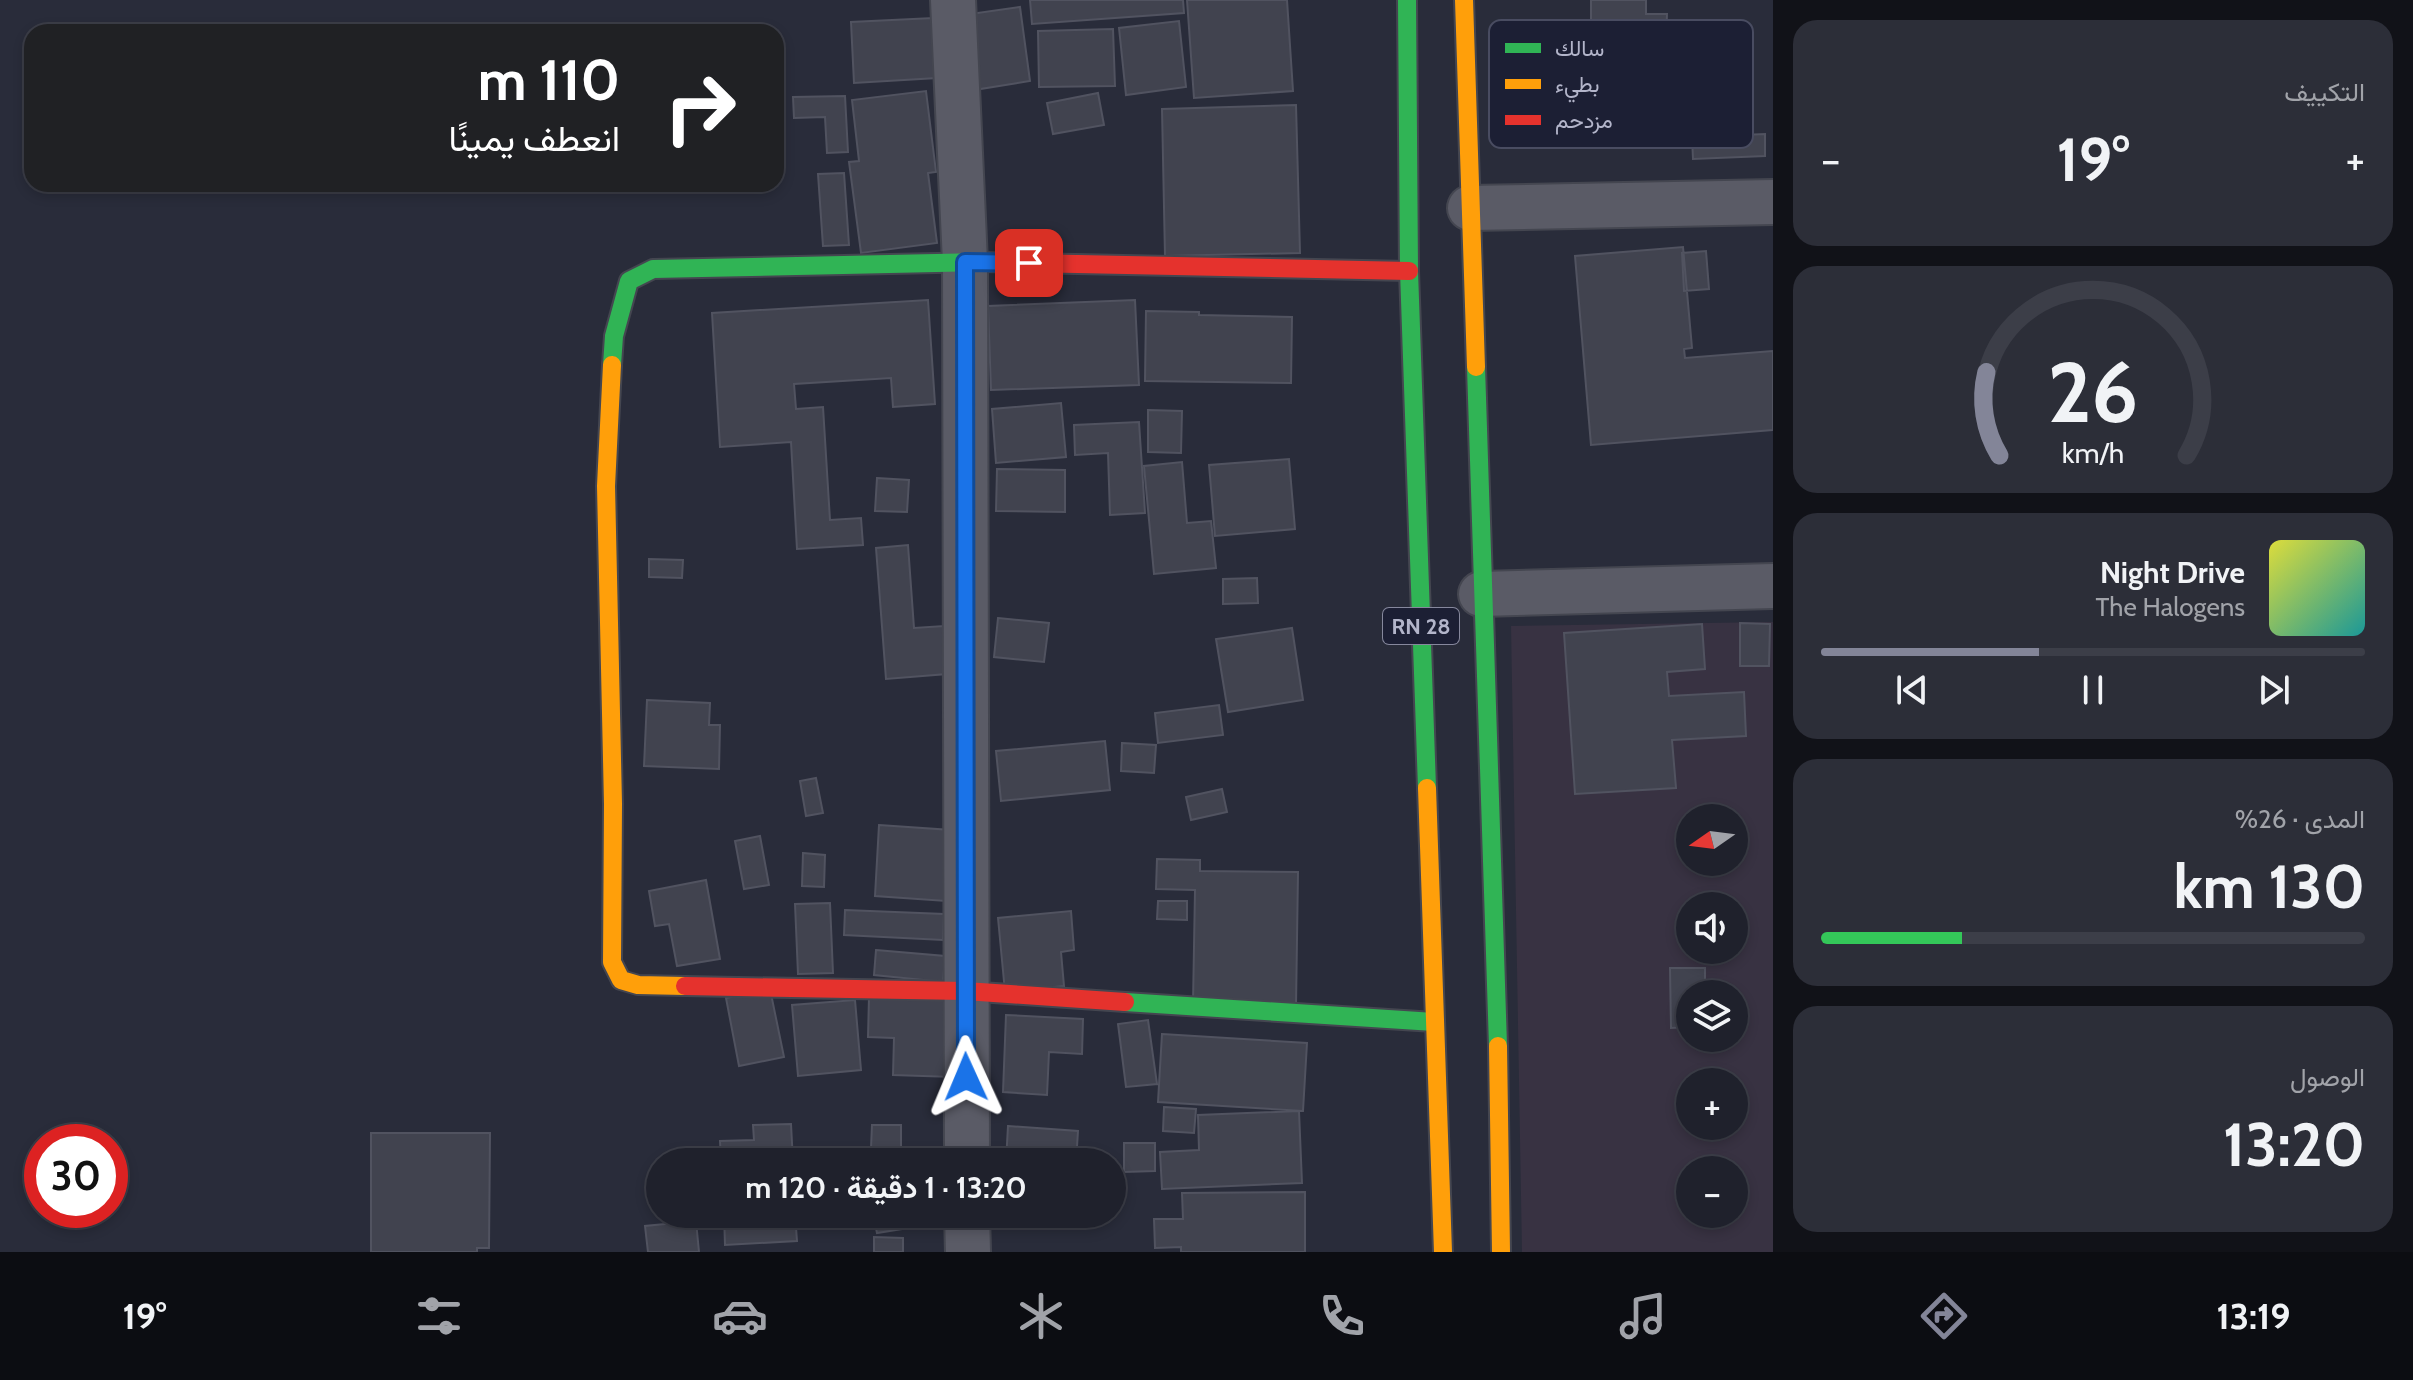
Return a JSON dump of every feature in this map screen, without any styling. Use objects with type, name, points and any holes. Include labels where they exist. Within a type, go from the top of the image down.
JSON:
[{"type":"main road","name":"RN 28","points":[[1407,0],[1409,271],[1443,1252]]},
{"type":"main road","name":"RN 28","points":[[1464,0],[1499,1090],[1501,1252]]},
{"type":"main road","points":[[1409,271],[965,262],[653,269],[629,281],[614,336],[606,486],[613,804],[612,962],[621,980],[638,985],[965,991],[1434,1022]]},
{"type":"street","points":[[953,0],[965,262],[967,1148]]},
{"type":"street","points":[[1470,208],[1773,202]]},
{"type":"street","points":[[1481,594],[1773,586]]},
{"type":"street","points":[[967,1228],[968,1252]]},
{"type":"shaded area","points":[[1773,622],[1773,1252],[1522,1252],[1511,626]]},
{"type":"building","points":[[1030,0],[1183,0],[1184,13],[1032,24]]},
{"type":"building","points":[[1187,0],[1287,0],[1293,91],[1194,98]]},
{"type":"building","points":[[1591,0],[1646,0],[1646,14],[1667,14],[1667,20],[1591,20]]},
{"type":"building","points":[[1020,7],[1030,81],[974,90],[963,15]]},
{"type":"building","points":[[933,18],[937,78],[854,83],[851,22]]},
{"type":"building","points":[[1179,21],[1186,87],[1126,95],[1119,28]]},
{"type":"building","points":[[1113,29],[1115,86],[1039,87],[1038,31]]},
{"type":"building","points":[[926,91],[936,172],[928,173],[937,243],[861,253],[849,162],[859,161],[852,100]]},
{"type":"building","points":[[1098,93],[1104,125],[1053,134],[1047,103]]},
{"type":"building","points":[[845,96],[848,152],[827,153],[825,117],[794,118],[793,97]]},
{"type":"building","points":[[1296,105],[1300,253],[1165,256],[1162,109]]},
{"type":"building","points":[[1753,134],[1765,134],[1765,156],[1693,159],[1692,148],[1753,148]]},
{"type":"building","points":[[844,173],[849,245],[823,246],[818,174]]},
{"type":"building","points":[[1683,247],[1692,348],[1684,349],[1685,358],[1773,351],[1773,430],[1591,445],[1575,256]]},
{"type":"building","points":[[1706,251],[1709,289],[1684,291],[1682,253]]},
{"type":"building","points":[[928,300],[935,404],[893,407],[891,378],[794,384],[796,409],[823,407],[830,520],[861,518],[863,545],[797,549],[791,442],[720,447],[712,313]]},
{"type":"building","points":[[1135,300],[1139,385],[991,390],[988,306]]},
{"type":"building","points":[[1146,311],[1292,317],[1291,383],[1145,381]]},
{"type":"building","points":[[1061,403],[1066,457],[996,463],[992,409]]},
{"type":"building","points":[[1148,410],[1182,411],[1181,453],[1148,452]]},
{"type":"building","points":[[1139,422],[1145,513],[1110,515],[1108,453],[1075,455],[1074,425]]},
{"type":"building","points":[[1289,459],[1295,529],[1215,536],[1209,465]]},
{"type":"building","points":[[1182,462],[1187,523],[1211,521],[1216,568],[1154,574],[1144,466]]},
{"type":"building","points":[[997,469],[1065,470],[1065,512],[996,511]]},
{"type":"building","points":[[877,478],[909,480],[907,512],[875,511]]},
{"type":"building","points":[[908,545],[914,628],[944,626],[947,674],[886,679],[876,548]]},
{"type":"building","points":[[649,559],[683,560],[682,578],[649,577]]},
{"type":"building","points":[[1257,578],[1258,603],[1223,604],[1223,579]]},
{"type":"building","points":[[998,618],[1049,623],[1044,662],[994,657]]},
{"type":"building","points":[[1740,623],[1770,624],[1769,666],[1740,666]]},
{"type":"building","points":[[1702,624],[1705,669],[1667,672],[1669,696],[1744,692],[1746,736],[1672,740],[1676,788],[1575,794],[1564,633]]},
{"type":"building","points":[[1292,628],[1303,700],[1228,712],[1216,639]]},
{"type":"building","points":[[647,700],[710,703],[709,725],[720,725],[719,769],[644,766]]},
{"type":"building","points":[[1219,705],[1223,735],[1158,743],[1155,713]]},
{"type":"building","points":[[1105,741],[1110,790],[1001,801],[996,751]]},
{"type":"building","points":[[1122,743],[1156,745],[1154,773],[1121,771]]},
{"type":"building","points":[[816,778],[823,813],[806,816],[800,781]]},
{"type":"building","points":[[1222,789],[1227,812],[1191,820],[1186,797]]},
{"type":"building","points":[[879,825],[951,830],[946,901],[875,896]]},
{"type":"building","points":[[760,836],[769,885],[744,889],[735,841]]},
{"type":"building","points":[[803,853],[825,855],[824,887],[802,886]]},
{"type":"building","points":[[1157,859],[1200,860],[1200,871],[1298,872],[1296,1006],[1193,1004],[1195,890],[1156,889]]},
{"type":"building","points":[[706,880],[720,959],[677,966],[669,924],[655,926],[649,891]]},
{"type":"building","points":[[1158,901],[1187,901],[1187,920],[1157,919]]},
{"type":"building","points":[[830,903],[833,973],[798,974],[795,904]]},
{"type":"building","points":[[845,910],[944,914],[943,940],[844,935]]},
{"type":"building","points":[[1071,911],[1074,950],[1061,952],[1064,986],[1005,992],[998,918]]},
{"type":"building","points":[[876,950],[945,956],[943,982],[874,975]]},
{"type":"building","points":[[1670,968],[1705,968],[1705,980],[1676,980],[1676,1028],[1671,1028]]},
{"type":"building","points":[[770,989],[784,1057],[739,1066],[726,998]]},
{"type":"building","points":[[869,997],[955,999],[953,1077],[893,1075],[894,1038],[868,1037]]},
{"type":"building","points":[[855,1000],[861,1070],[798,1076],[792,1005]]},
{"type":"building","points":[[1006,1015],[1083,1019],[1082,1054],[1049,1052],[1047,1095],[1003,1092]]},
{"type":"building","points":[[1148,1020],[1157,1084],[1126,1087],[1118,1024]]},
{"type":"building","points":[[1162,1034],[1307,1043],[1303,1111],[1158,1102]]},
{"type":"building","points":[[1164,1107],[1196,1109],[1194,1133],[1163,1131]]},
{"type":"building","points":[[1299,1111],[1302,1183],[1162,1189],[1160,1152],[1199,1150],[1198,1115]]},
{"type":"building","points":[[791,1124],[792,1148],[720,1148],[720,1141],[754,1140],[753,1125]]},
{"type":"building","points":[[872,1125],[901,1125],[901,1148],[871,1148]]},
{"type":"building","points":[[1008,1126],[1078,1131],[1077,1148],[1007,1148]]},
{"type":"building","points":[[371,1133],[490,1133],[489,1248],[477,1248],[477,1252],[371,1252]]},
{"type":"building","points":[[1124,1143],[1155,1143],[1155,1171],[1126,1172]]},
{"type":"building","points":[[1305,1192],[1305,1252],[1181,1252],[1181,1247],[1155,1248],[1154,1219],[1183,1219],[1182,1193]]},
{"type":"building","points":[[645,1226],[697,1228],[699,1252],[648,1252]]},
{"type":"building","points":[[724,1228],[796,1228],[797,1241],[725,1245]]},
{"type":"building","points":[[876,1228],[908,1228],[877,1233]]},
{"type":"building","points":[[874,1237],[903,1238],[903,1252],[874,1252]]},
{"type":"traffic: fast","points":[[1407,0],[1409,271],[1427,788]]},
{"type":"traffic: fast","points":[[612,365],[614,336],[629,281],[653,269],[983,262]]},
{"type":"traffic: fast","points":[[1476,367],[1498,1046]]},
{"type":"traffic: fast","points":[[1125,1002],[1434,1022]]},
{"type":"traffic: slow","points":[[1464,0],[1476,367]]},
{"type":"traffic: slow","points":[[612,365],[606,486],[613,804],[612,962],[621,980],[638,985],[685,986]]},
{"type":"traffic: slow","points":[[1427,788],[1443,1252]]},
{"type":"traffic: slow","points":[[1498,1046],[1501,1252]]},
{"type":"traffic: jam","points":[[983,262],[1409,271]]},
{"type":"traffic: jam","points":[[685,986],[965,991],[1125,1002]]},
{"type":"route","points":[[966,1077],[965,262],[1029,263]]}]
